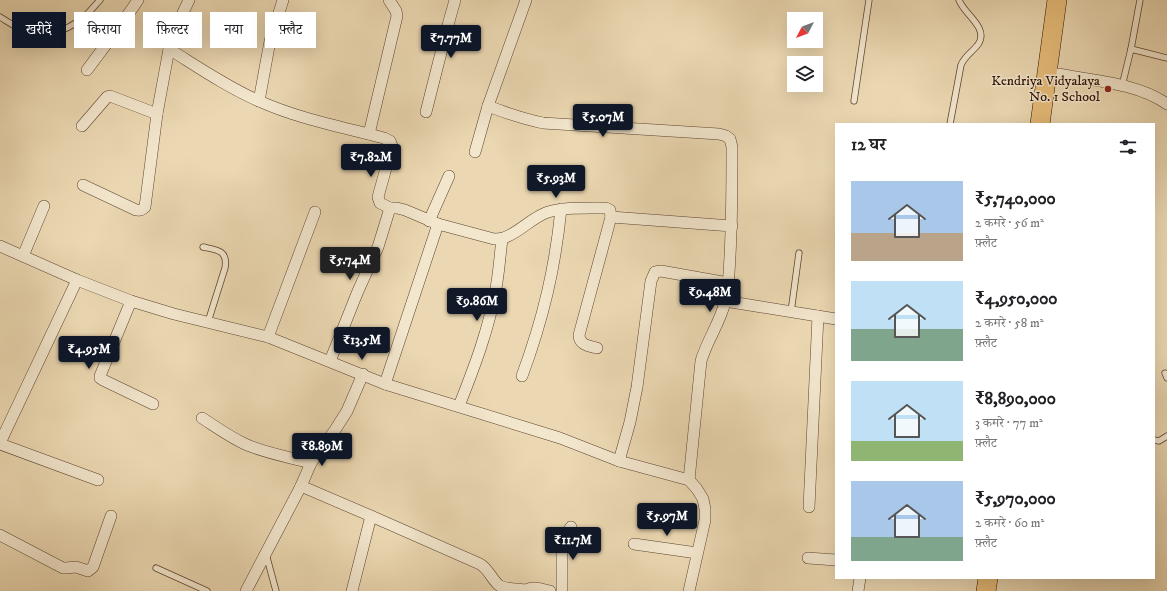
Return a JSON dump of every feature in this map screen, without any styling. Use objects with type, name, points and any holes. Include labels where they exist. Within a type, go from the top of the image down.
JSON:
[{"type":"highway","points":[[1040,123],[1057,0]]},
{"type":"highway","points":[[1052,123],[1068,0]]},
{"type":"highway","points":[[978,591],[979,579]]},
{"type":"highway","points":[[986,591],[988,579]]},
{"type":"street","points":[[87,70],[123,23],[138,0]]},
{"type":"street","points":[[83,185],[136,210],[142,210],[145,207],[157,114],[169,49],[173,34],[189,0]]},
{"type":"street","points":[[259,101],[270,41],[283,0]]},
{"type":"street","points":[[369,134],[397,16],[396,11],[389,0]]},
{"type":"street","points":[[426,112],[448,25],[456,0]]},
{"type":"street","points":[[474,152],[488,106],[526,0]]},
{"type":"street","points":[[169,49],[229,86],[259,101],[292,114],[384,138],[390,141],[392,146],[378,197],[378,201],[383,206],[405,210],[434,223],[494,239],[502,239],[508,236],[536,217],[547,212],[561,209],[609,208],[611,217],[579,335],[579,340],[581,343],[597,348]]},
{"type":"street","points":[[1058,74],[1122,86],[1151,95],[1167,104]]},
{"type":"street","points":[[82,126],[107,97],[110,96],[157,114]]},
{"type":"street","points":[[488,106],[514,116],[543,123],[719,134],[730,139],[732,147],[732,226],[728,284],[721,317],[705,348],[701,361],[689,480]]},
{"type":"street","points":[[385,384],[449,176]]},
{"type":"street","points":[[23,256],[44,206]]},
{"type":"street","points":[[330,362],[358,291],[378,247],[390,208]]},
{"type":"street","points":[[522,376],[545,306],[555,257],[561,209]]},
{"type":"street","points":[[268,337],[315,212]]},
{"type":"street","points":[[611,217],[732,226]]},
{"type":"street","points":[[459,406],[478,357],[488,324],[496,288],[502,239]]},
{"type":"street","points":[[0,246],[76,280],[131,300],[174,314],[268,337],[385,384],[560,438],[618,461],[689,480],[703,499],[705,509],[705,520],[689,591]]},
{"type":"street","points":[[618,461],[630,422],[637,387],[651,281],[655,272],[661,271],[728,284]]},
{"type":"street","points":[[76,280],[0,443],[98,480]]},
{"type":"street","points":[[131,300],[100,376],[103,380],[153,404]]},
{"type":"street","points":[[725,301],[835,319]]},
{"type":"street","points":[[809,507],[818,316]]},
{"type":"street","points":[[246,591],[301,486],[311,463],[347,411],[363,374]]},
{"type":"street","points":[[202,418],[228,435],[246,444],[269,452],[311,463]]},
{"type":"street","points":[[301,486],[480,564],[487,569],[500,586],[526,590],[532,588],[550,591]]},
{"type":"street","points":[[0,535],[63,568],[76,567],[86,571],[93,567],[111,516]]},
{"type":"street","points":[[352,591],[371,516]]},
{"type":"street","points":[[562,591],[562,540],[571,527]]},
{"type":"street","points":[[634,544],[698,553]]},
{"type":"street","points":[[808,558],[835,560]]},
{"type":"street","points":[[858,591],[860,579]]},
{"type":"lane","points":[[0,17],[34,34],[52,34],[68,28],[86,16],[100,0]]},
{"type":"lane","points":[[854,101],[869,0]]},
{"type":"lane","points":[[950,123],[963,59],[978,45],[982,34],[979,26],[963,8],[959,0]]},
{"type":"lane","points":[[1122,86],[1131,49],[1140,0]]},
{"type":"lane","points":[[1131,49],[1167,58]]},
{"type":"lane","points":[[203,247],[218,250],[224,254],[226,260],[225,268],[208,322]]},
{"type":"lane","points":[[791,312],[799,253]]},
{"type":"lane","points":[[1155,440],[1159,441],[1167,436]]},
{"type":"lane","points":[[266,553],[276,591]]},
{"type":"lane","points":[[156,568],[207,591]]},
{"type":"place","name":"Kendriya Vidyalaya No. 1 School","points":[[1108,89]]}]
